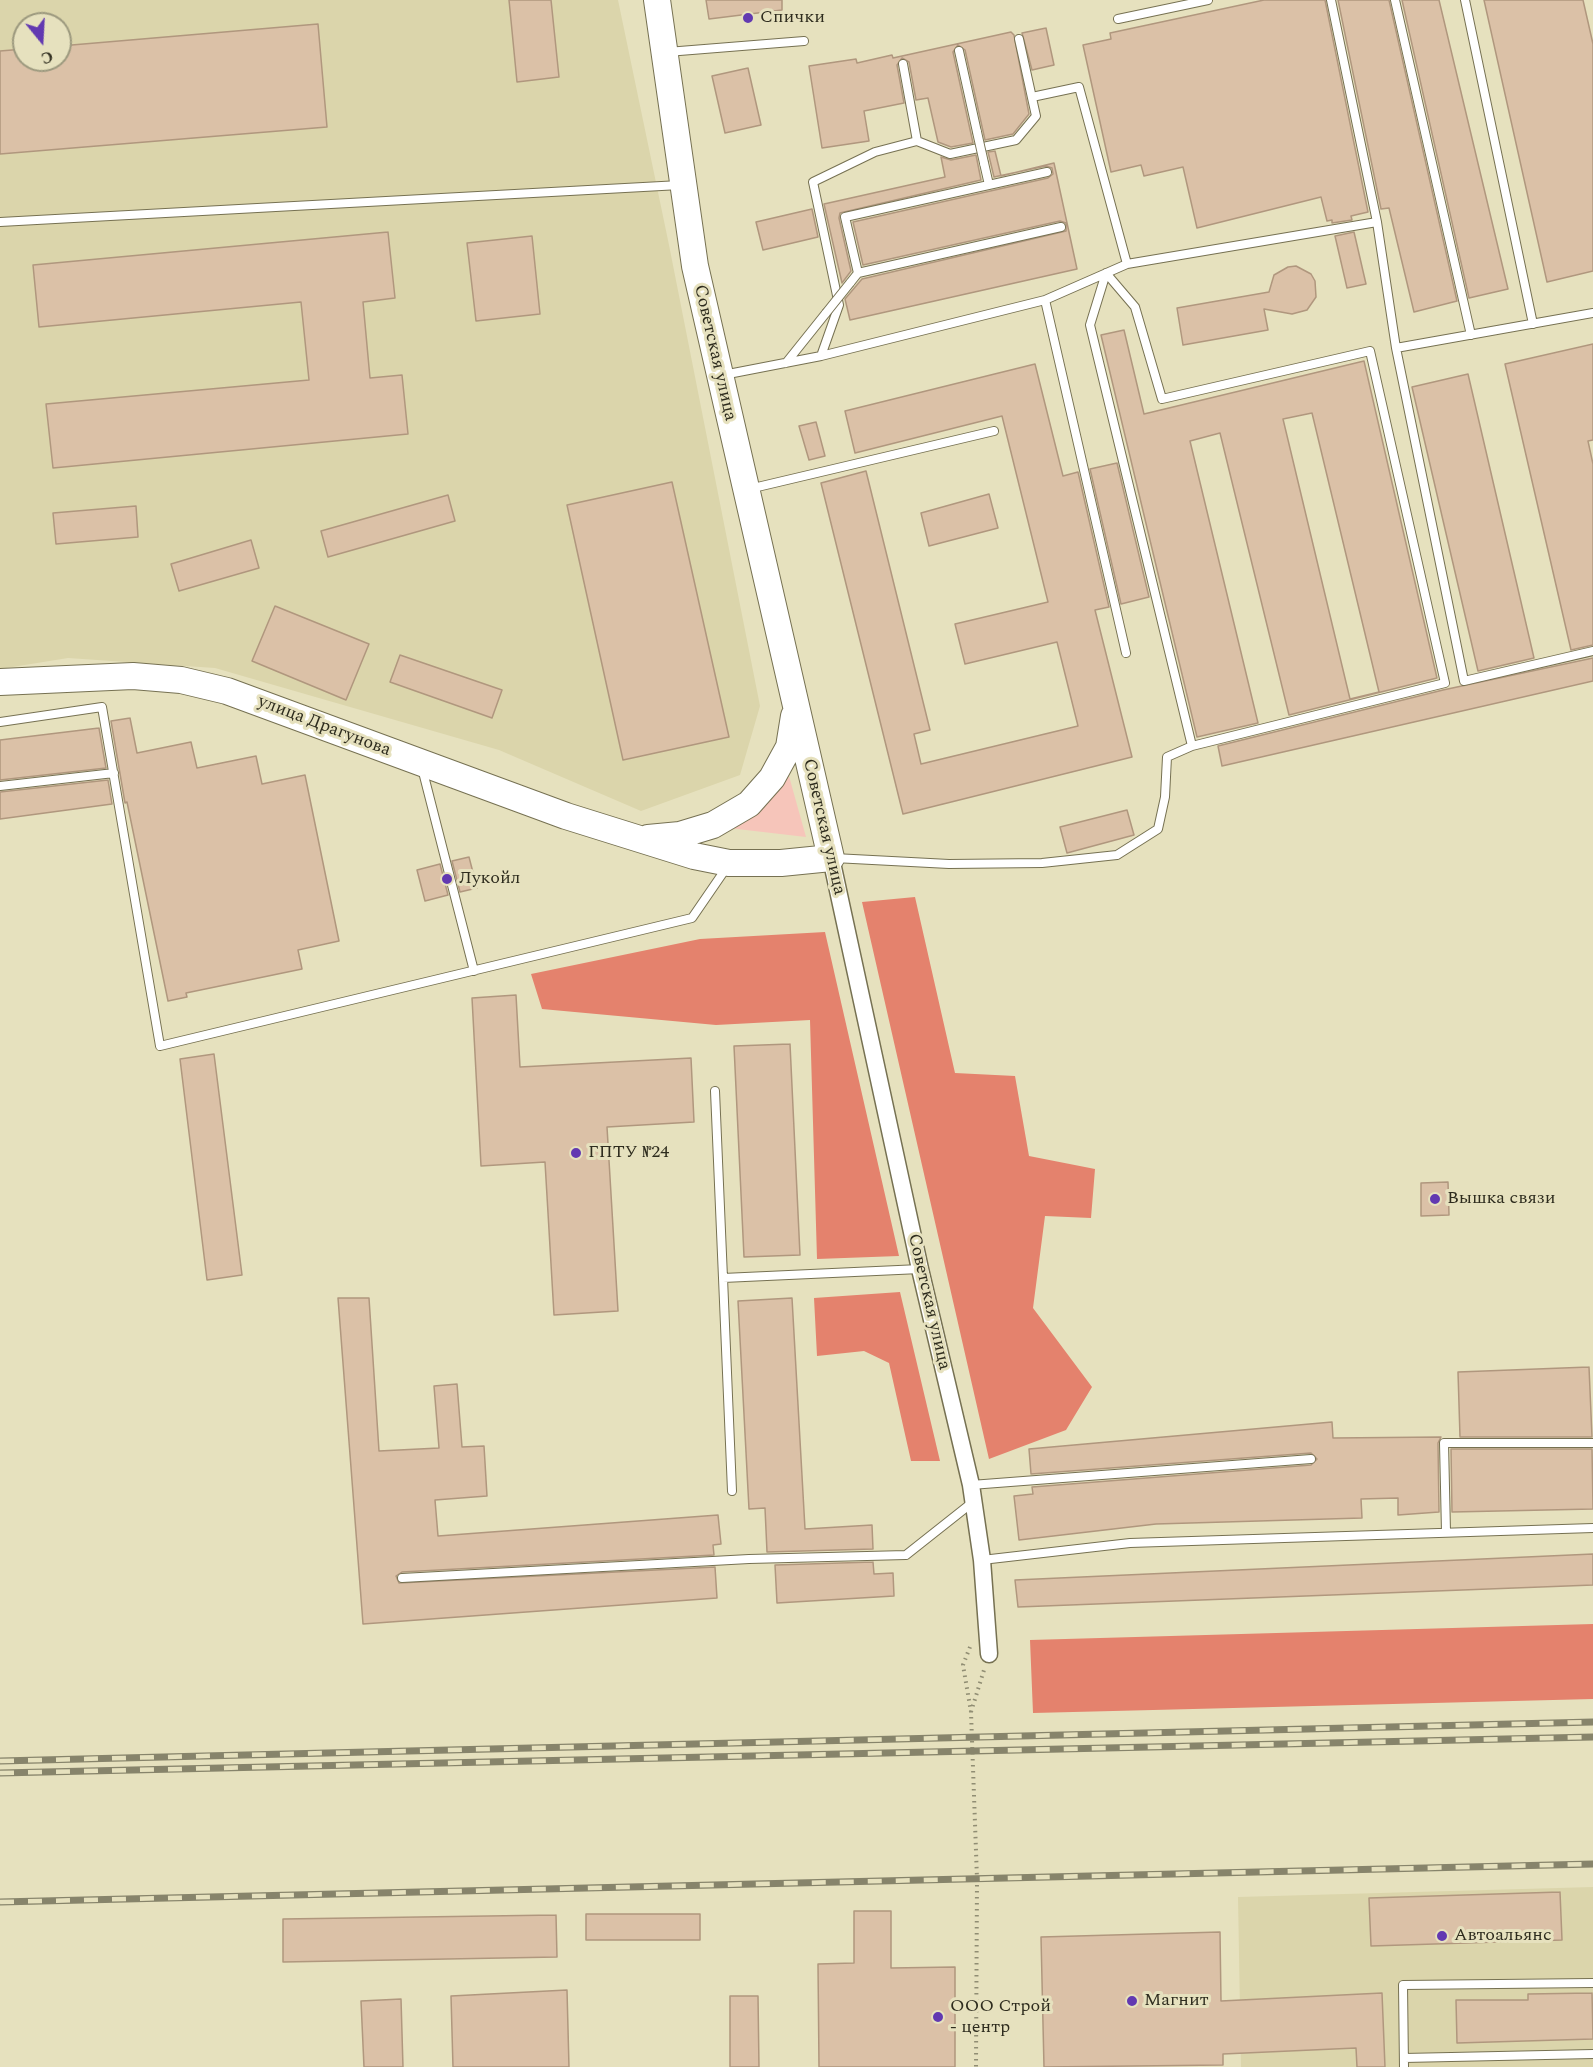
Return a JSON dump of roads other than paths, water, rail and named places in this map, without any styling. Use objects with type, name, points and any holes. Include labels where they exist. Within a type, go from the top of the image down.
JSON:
[{"type":"main road","name":"Советская улица","points":[[657,0],[667,42],[683,185],[695,266],[831,858]]},
{"type":"main road","name":"улица Драгунова","points":[[0,682],[133,676],[182,680],[227,691],[421,764],[636,840],[694,856],[729,863],[781,863],[831,858]]},
{"type":"main road","points":[[636,840],[680,835],[713,825],[749,804],[772,778],[789,747],[795,707]]},
{"type":"street","name":"Советская улица","points":[[831,858],[920,1269],[972,1493],[982,1560],[989,1654]]},
{"type":"lane","points":[[1118,19],[1208,0]]},
{"type":"lane","points":[[1330,0],[1377,222],[1396,348],[1464,681],[1593,651]]},
{"type":"lane","points":[[1395,0],[1470,335]]},
{"type":"lane","points":[[1465,0],[1533,324]]},
{"type":"lane","points":[[821,356],[839,305],[813,182],[875,152],[917,141],[950,154],[1016,140],[1036,116],[1019,39]]},
{"type":"lane","points":[[667,42],[804,41]]},
{"type":"lane","points":[[959,51],[988,185]]},
{"type":"lane","points":[[903,64],[917,141]]},
{"type":"lane","points":[[1032,97],[1079,87],[1127,264]]},
{"type":"lane","points":[[858,273],[845,218],[1047,172]]},
{"type":"lane","points":[[0,222],[683,185]]},
{"type":"lane","points":[[719,376],[821,356],[1045,300],[1127,264],[1377,222]]},
{"type":"lane","points":[[786,363],[858,273],[1061,227]]},
{"type":"lane","points":[[1106,273],[1090,324],[1192,746]]},
{"type":"lane","points":[[831,858],[949,864],[1042,863],[1117,855],[1158,829],[1165,797],[1167,758],[1192,746],[1445,684],[1370,351],[1162,399],[1134,307],[1106,273]]},
{"type":"lane","points":[[1045,300],[1126,653]]},
{"type":"lane","points":[[1396,348],[1593,313]]},
{"type":"lane","points":[[745,490],[994,431]]},
{"type":"lane","points":[[0,723],[102,707],[160,1046],[692,918],[729,863]]},
{"type":"lane","points":[[421,764],[474,972]]},
{"type":"lane","points":[[0,786],[114,773]]},
{"type":"lane","points":[[715,1091],[732,1491]]},
{"type":"lane","points":[[723,1278],[920,1269]]},
{"type":"lane","points":[[1446,1532],[1444,1443],[1593,1443]]},
{"type":"lane","points":[[402,1578],[749,1559],[906,1555],[972,1493],[1311,1459]]},
{"type":"lane","points":[[982,1560],[1130,1543],[1593,1528]]},
{"type":"lane","points":[[1593,1983],[1403,1985],[1404,2063],[1593,2054]]},
{"type":"railway","points":[[0,1761],[1593,1722]]},
{"type":"railway","points":[[0,1773],[1593,1737]]},
{"type":"railway","points":[[0,1902],[1593,1864]]},
{"type":"place","name":"Спички","points":[[748,18]]},
{"type":"place","name":"Лукойл","points":[[447,879]]},
{"type":"place","name":"ГПТУ №24","points":[[576,1153]]},
{"type":"place","name":"Вышка связи","points":[[1435,1199]]},
{"type":"place","name":"Автоальянс","points":[[1442,1936]]},
{"type":"place","name":"Магнит","points":[[1132,2001]]},
{"type":"place","name":"ООО Строй - центр","points":[[938,2017]]}]
